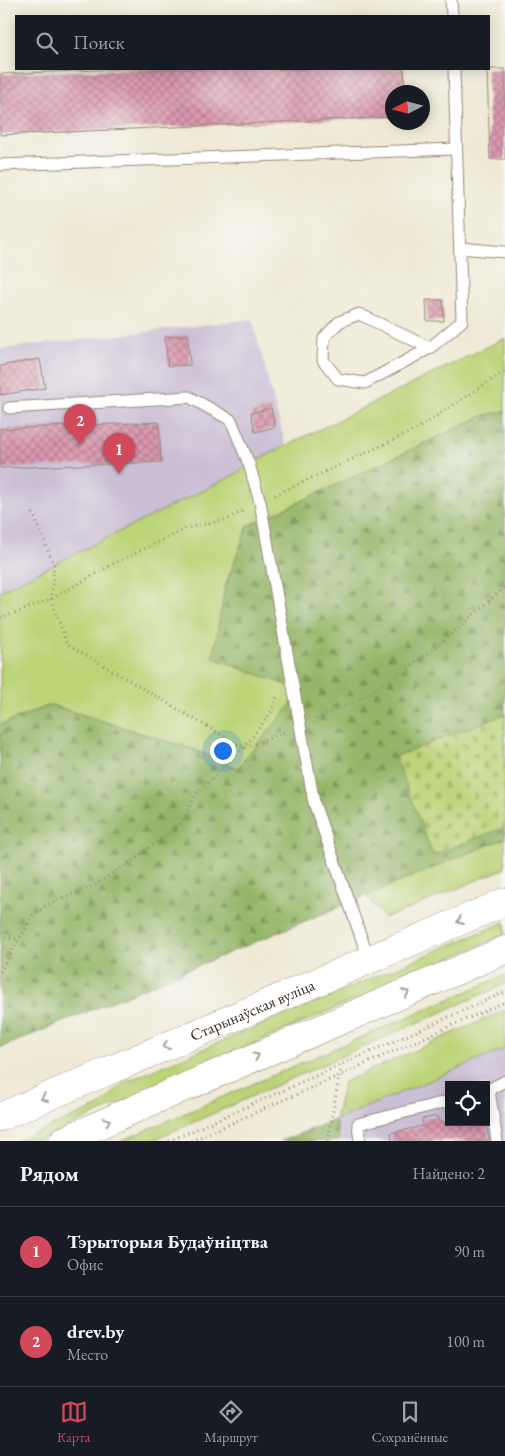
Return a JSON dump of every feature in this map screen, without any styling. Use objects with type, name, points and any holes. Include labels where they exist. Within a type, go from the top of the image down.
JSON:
[{"type":"main road","name":"Старынаўская вуліца","points":[[0,1117],[505,902]]},
{"type":"main road","points":[[63,1141],[505,950]]},
{"type":"lane","points":[[452,15],[452,0],[456,0]]},
{"type":"lane","points":[[430,348],[359,314],[338,322],[324,338],[323,360],[338,380],[365,383],[430,348],[462,322],[454,70]]},
{"type":"lane","points":[[0,165],[456,149]]},
{"type":"lane","points":[[460,248],[505,252]]},
{"type":"lane","points":[[9,408],[189,397],[231,420],[249,464],[260,502],[314,803],[370,959]]},
{"type":"lane","points":[[490,1089],[505,1081]]},
{"type":"lane","points":[[360,1141],[358,1124],[445,1102]]},
{"type":"lane","points":[[490,1106],[497,1141]]},
{"type":"path","points":[[0,617],[16,613],[51,599],[113,564],[187,528],[228,519],[417,428],[505,371]]},
{"type":"path","points":[[33,513],[54,565],[51,599],[67,644],[244,748]]},
{"type":"path","points":[[244,748],[300,726],[364,697],[434,649],[505,587]]},
{"type":"path","points":[[0,972],[33,915],[50,903],[96,885],[136,858],[181,823],[194,795],[244,748],[271,712],[290,666]]},
{"type":"path","points":[[0,937],[19,939]]},
{"type":"path","points":[[169,1141],[505,992]]},
{"type":"path","points":[[191,1141],[505,1002]]},
{"type":"path","points":[[328,1141],[341,1065]]},
{"type":"shaded area","points":[[252,319],[286,447],[249,464],[238,473],[0,591],[0,349]]},
{"type":"shaded area","points":[[505,1049],[505,1141],[339,1141],[335,1120]]},
{"type":"green space","points":[[505,338],[505,411],[485,415],[248,526],[304,691],[237,768],[192,749],[51,705],[0,725],[0,591],[238,473],[249,464]]},
{"type":"green space","points":[[505,411],[505,838],[0,1048],[0,725],[51,705],[192,749],[237,768],[303,691],[213,658],[225,586],[248,526],[485,415]]},
{"type":"green space","points":[[505,714],[505,827],[433,855],[395,757]]},
{"type":"green space","points":[[505,838],[505,868],[402,912],[384,918],[366,895]]},
{"type":"green space","points":[[505,922],[505,934],[36,1141],[17,1141],[100,1106],[123,1083]]},
{"type":"green space","points":[[505,975],[505,984],[151,1141],[121,1141]]},
{"type":"green space","points":[[505,1010],[505,1049],[335,1120],[344,1082]]},
{"type":"green space","points":[[335,1120],[339,1141],[281,1141]]},
{"type":"building","points":[[505,69],[505,159],[490,159],[487,70]]},
{"type":"building","points":[[99,70],[404,70],[405,85],[385,85],[385,117],[0,135],[0,74]]},
{"type":"building","points":[[426,300],[443,300],[444,321],[427,321]]},
{"type":"building","points":[[188,335],[190,365],[168,366],[165,337]]},
{"type":"building","points":[[40,359],[45,388],[0,395],[0,366]]},
{"type":"building","points":[[271,408],[275,427],[255,432],[251,413]]},
{"type":"building","points":[[159,422],[161,462],[0,468],[0,429]]},
{"type":"building","points":[[438,1116],[440,1122],[445,1122],[445,1126],[487,1126],[489,1141],[392,1141],[391,1133],[423,1126],[422,1119]]},
{"type":"place","name":"drev.by","points":[[80,445]]},
{"type":"place","name":"Тэрыторыя Будаўніцтва","points":[[119,474]]}]
